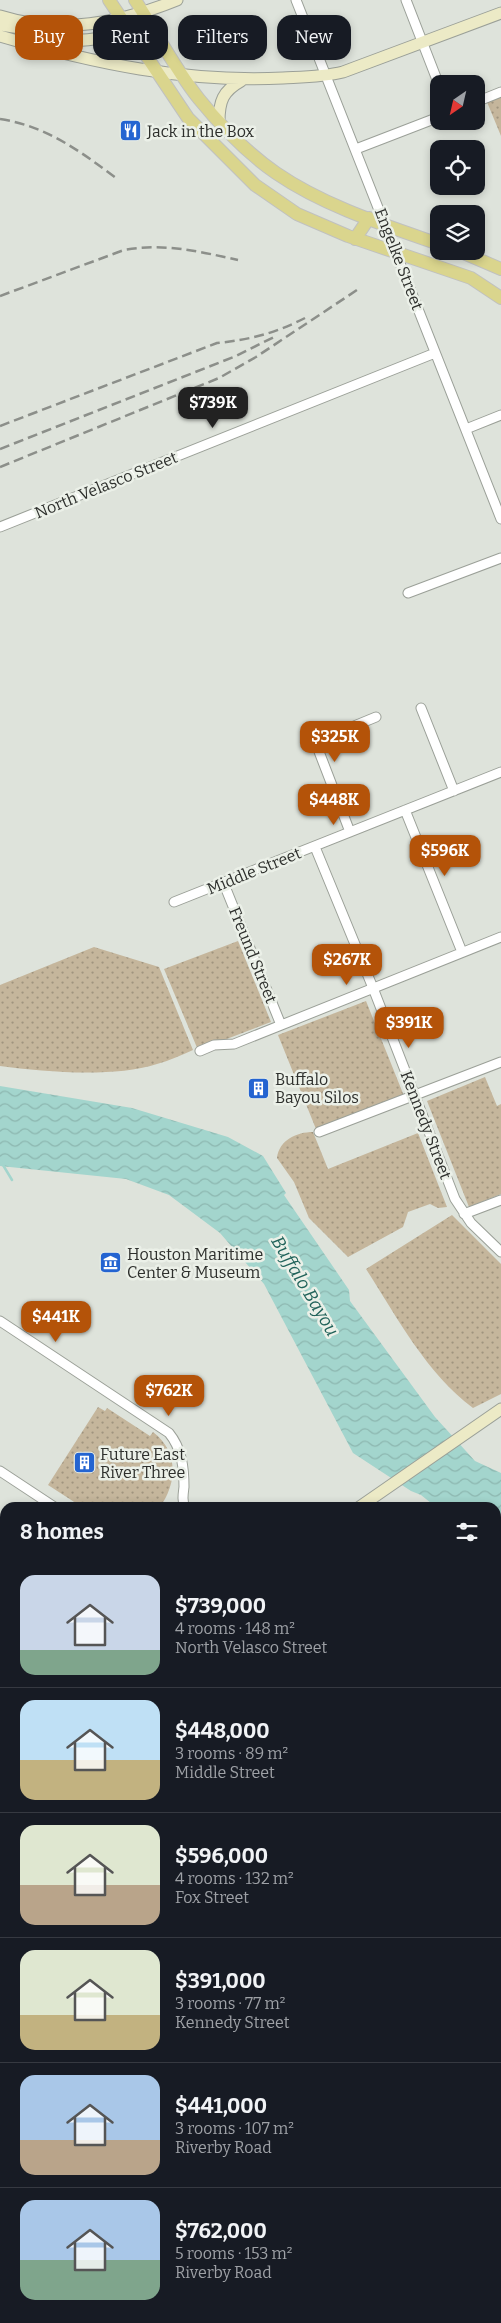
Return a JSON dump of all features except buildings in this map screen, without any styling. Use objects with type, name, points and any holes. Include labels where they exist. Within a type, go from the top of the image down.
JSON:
[{"type":"main road","points":[[108,0],[118,15]]},
{"type":"main road","points":[[135,0],[198,98],[219,122],[275,171],[316,196],[386,226],[430,241]]},
{"type":"main road","points":[[140,15],[177,0]]},
{"type":"main road","points":[[83,57],[156,74],[241,80],[328,76],[501,13]]},
{"type":"main road","points":[[0,16],[15,19]]},
{"type":"main road","points":[[0,25],[15,27]]},
{"type":"main road","points":[[0,36],[15,40]]},
{"type":"main road","points":[[147,60],[188,118],[254,185],[297,214],[355,239],[461,274],[478,282],[501,298]]},
{"type":"main road","points":[[219,122],[222,97],[228,88],[241,80]]},
{"type":"main road","points":[[254,185],[275,171]]},
{"type":"main road","points":[[269,194],[275,171]]},
{"type":"main road","points":[[355,239],[369,218]]},
{"type":"main road","points":[[461,274],[470,260]]},
{"type":"main road","points":[[478,282],[495,266],[482,260]]},
{"type":"main road","points":[[365,1502],[501,1409]]},
{"type":"street","name":"Engelke Street","points":[[296,0],[328,76],[501,519]]},
{"type":"street","points":[[406,0],[435,75]]},
{"type":"street","points":[[485,98],[501,92]]},
{"type":"street","points":[[356,149],[430,120]]},
{"type":"street","name":"North Velasco Street","points":[[0,527],[436,353]]},
{"type":"street","points":[[466,429],[501,415]]},
{"type":"street","points":[[408,593],[501,558]]},
{"type":"street","points":[[421,708],[454,790]]},
{"type":"street","points":[[350,832],[318,749],[325,738],[376,717]]},
{"type":"street","name":"Middle Street","points":[[174,902],[224,884],[454,790],[500,775]]},
{"type":"street","points":[[405,810],[462,952]]},
{"type":"street","name":"Kennedy Street","points":[[315,847],[373,988],[455,1199],[464,1214],[501,1252]]},
{"type":"street","name":"Freund Street","points":[[224,884],[282,1025]]},
{"type":"street","points":[[200,1051],[214,1046],[234,1044],[501,936]]},
{"type":"street","points":[[319,1132],[501,1062]]},
{"type":"street","points":[[464,1214],[501,1200]]},
{"type":"street","points":[[0,1322],[165,1430],[175,1441],[182,1456],[185,1502]]},
{"type":"street","points":[[0,1471],[47,1502]]},
{"type":"shaded area","points":[[501,96],[501,136],[487,102]]},
{"type":"shaded area","points":[[238,941],[271,1022],[198,1050],[164,969]]},
{"type":"shaded area","points":[[94,947],[159,967],[193,1050],[162,1063],[120,1071],[58,1072],[0,1066],[0,985]]},
{"type":"shaded area","points":[[366,1001],[404,1096],[316,1129],[278,1035]]},
{"type":"shaded area","points":[[485,1077],[497,1106],[501,1104],[501,1194],[469,1207],[427,1101]]},
{"type":"shaded area","points":[[313,1132],[328,1169],[418,1133],[447,1207],[438,1208],[430,1204],[408,1212],[403,1227],[348,1257],[309,1218],[294,1182],[277,1158],[281,1146],[290,1138],[295,1135]]},
{"type":"shaded area","points":[[452,1215],[501,1264],[501,1394],[473,1408],[456,1394],[427,1361],[401,1325],[366,1269]]},
{"type":"shaded area","points":[[98,1407],[105,1411],[107,1408],[150,1436],[153,1432],[167,1449],[173,1468],[170,1488],[163,1502],[74,1502],[48,1485]]},
{"type":"water","name":"Buffalo Bayou","points":[[0,1086],[132,1108],[228,1137],[263,1156],[286,1193],[284,1195],[349,1290],[350,1301],[435,1417],[475,1461],[501,1473],[501,1502],[430,1502],[353,1453],[264,1284],[220,1233],[169,1195],[126,1179],[0,1166]]},
{"type":"waterway","points":[[0,1160],[12,1180]]},
{"type":"railway","points":[[0,119],[32,127],[62,141],[116,178]]},
{"type":"railway","points":[[0,296],[124,250],[153,247],[167,248],[195,251],[238,260]]},
{"type":"railway","points":[[0,467],[219,378],[256,357],[360,288]]},
{"type":"railway","points":[[0,426],[217,343],[262,335],[284,328],[305,318]]},
{"type":"railway","points":[[0,449],[236,356],[274,337]]},
{"type":"place","name":"Jack in the Box","points":[[131,131]]},
{"type":"place","name":"Buffalo Bayou Silos","points":[[259,1088]]},
{"type":"place","name":"Houston Maritime Center & Museum","points":[[111,1263]]},
{"type":"place","name":"Future East River Three","points":[[84,1463]]}]
